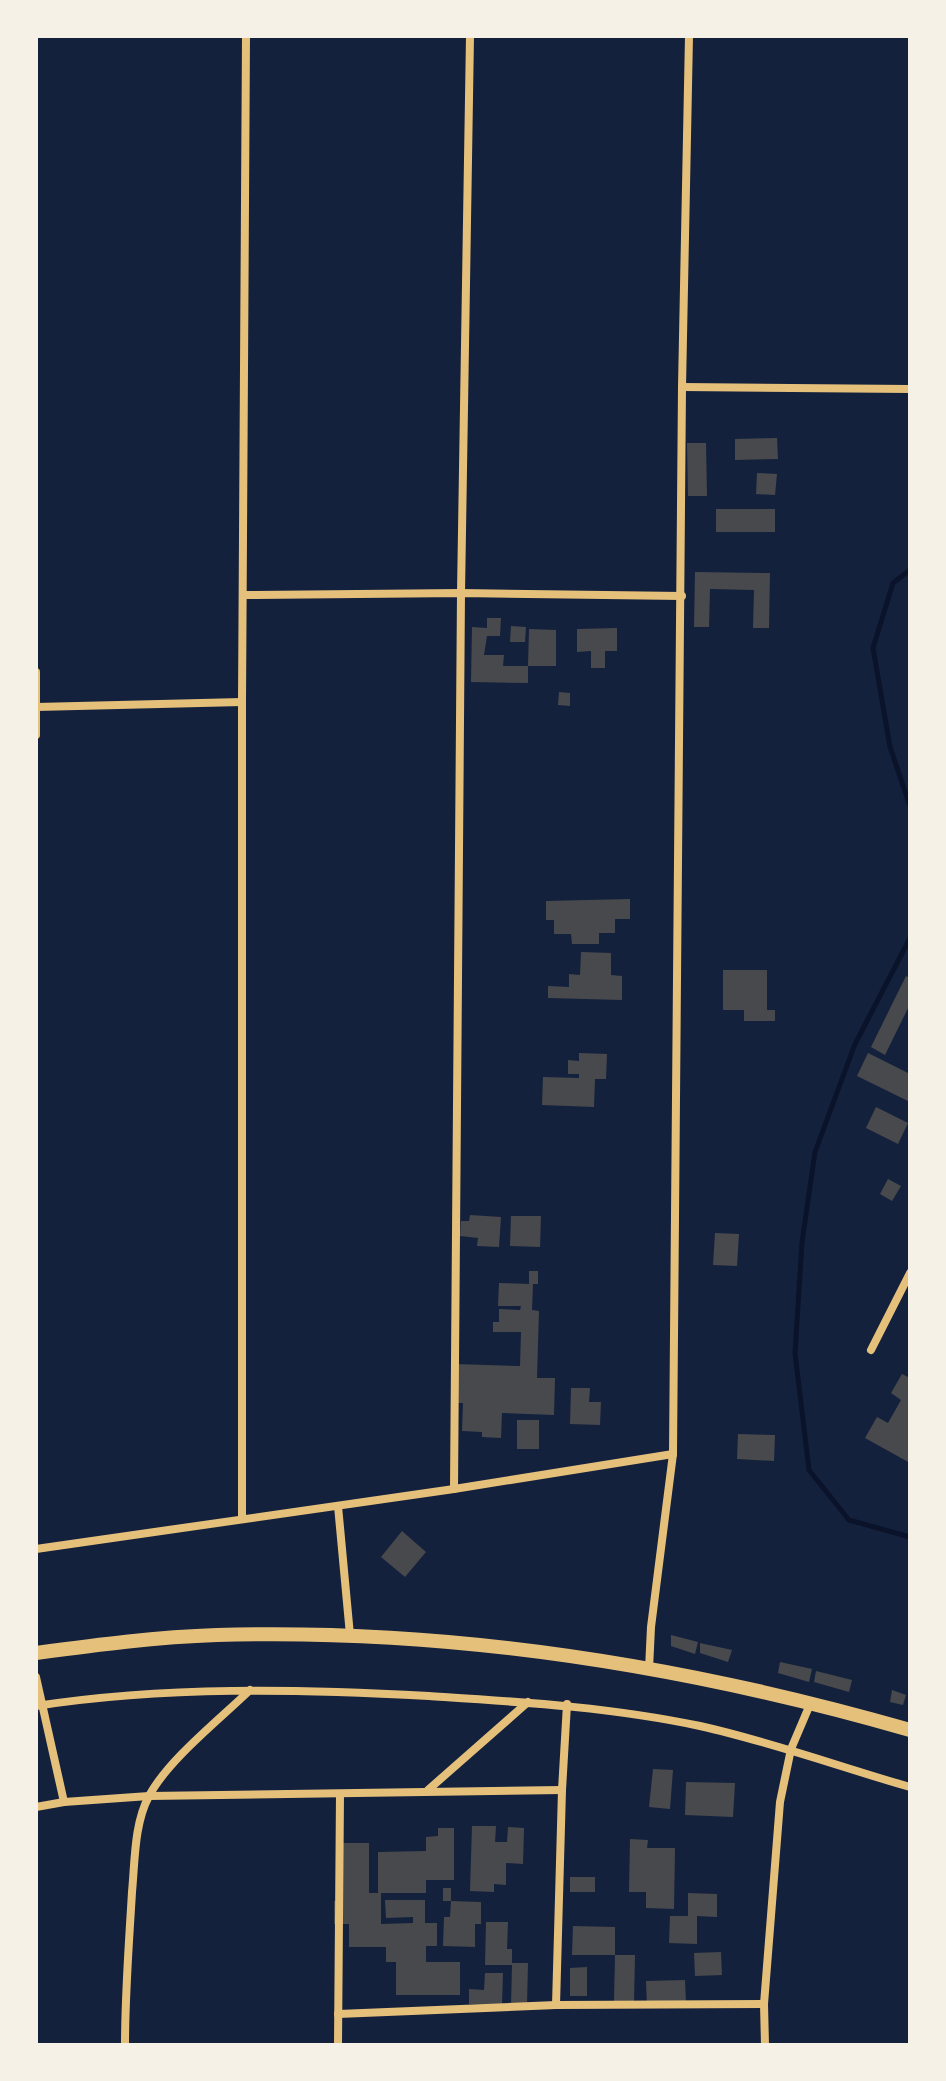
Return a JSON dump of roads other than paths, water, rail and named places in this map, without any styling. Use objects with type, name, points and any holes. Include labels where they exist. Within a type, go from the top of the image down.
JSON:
[{"type":"street","points":[[242,1518],[246,36]]},
{"type":"street","points":[[454,1489],[461,593],[470,36]]},
{"type":"street","points":[[649,1669],[651,1627],[673,1454],[682,387],[689,36]]},
{"type":"street","points":[[682,387],[910,389]]},
{"type":"street","points":[[244,595],[461,593],[682,596]]},
{"type":"street","points":[[36,672],[36,735]]},
{"type":"street","points":[[36,707],[242,702]]},
{"type":"street","points":[[871,1350],[910,1273]]},
{"type":"street","points":[[36,1549],[673,1454]]},
{"type":"street","points":[[338,1506],[350,1635]]},
{"type":"street","points":[[36,1653],[216,1635],[350,1635],[435,1639],[509,1646],[649,1669],[811,1702],[910,1730]]},
{"type":"street","points":[[36,1677],[38,1706],[64,1802]]},
{"type":"street","points":[[38,1706],[122,1697],[250,1690],[567,1704],[703,1727],[791,1749],[910,1787]]},
{"type":"street","points":[[125,2045],[125,1989],[135,1850],[149,1796],[175,1762],[250,1690]]},
{"type":"street","points":[[428,1791],[528,1702]]},
{"type":"street","points":[[765,2045],[764,2004],[780,1802],[791,1749],[811,1702]]},
{"type":"street","points":[[556,2005],[567,1704]]},
{"type":"street","points":[[36,1807],[149,1796],[562,1790]]},
{"type":"street","points":[[338,2045],[340,1794]]},
{"type":"street","points":[[338,2014],[556,2005],[764,2004]]},
{"type":"waterway","points":[[910,570],[893,583],[873,648],[890,747],[910,806]]},
{"type":"waterway","points":[[910,938],[855,1044],[815,1152],[802,1242],[795,1353],[809,1470],[849,1520],[910,1537]]}]
